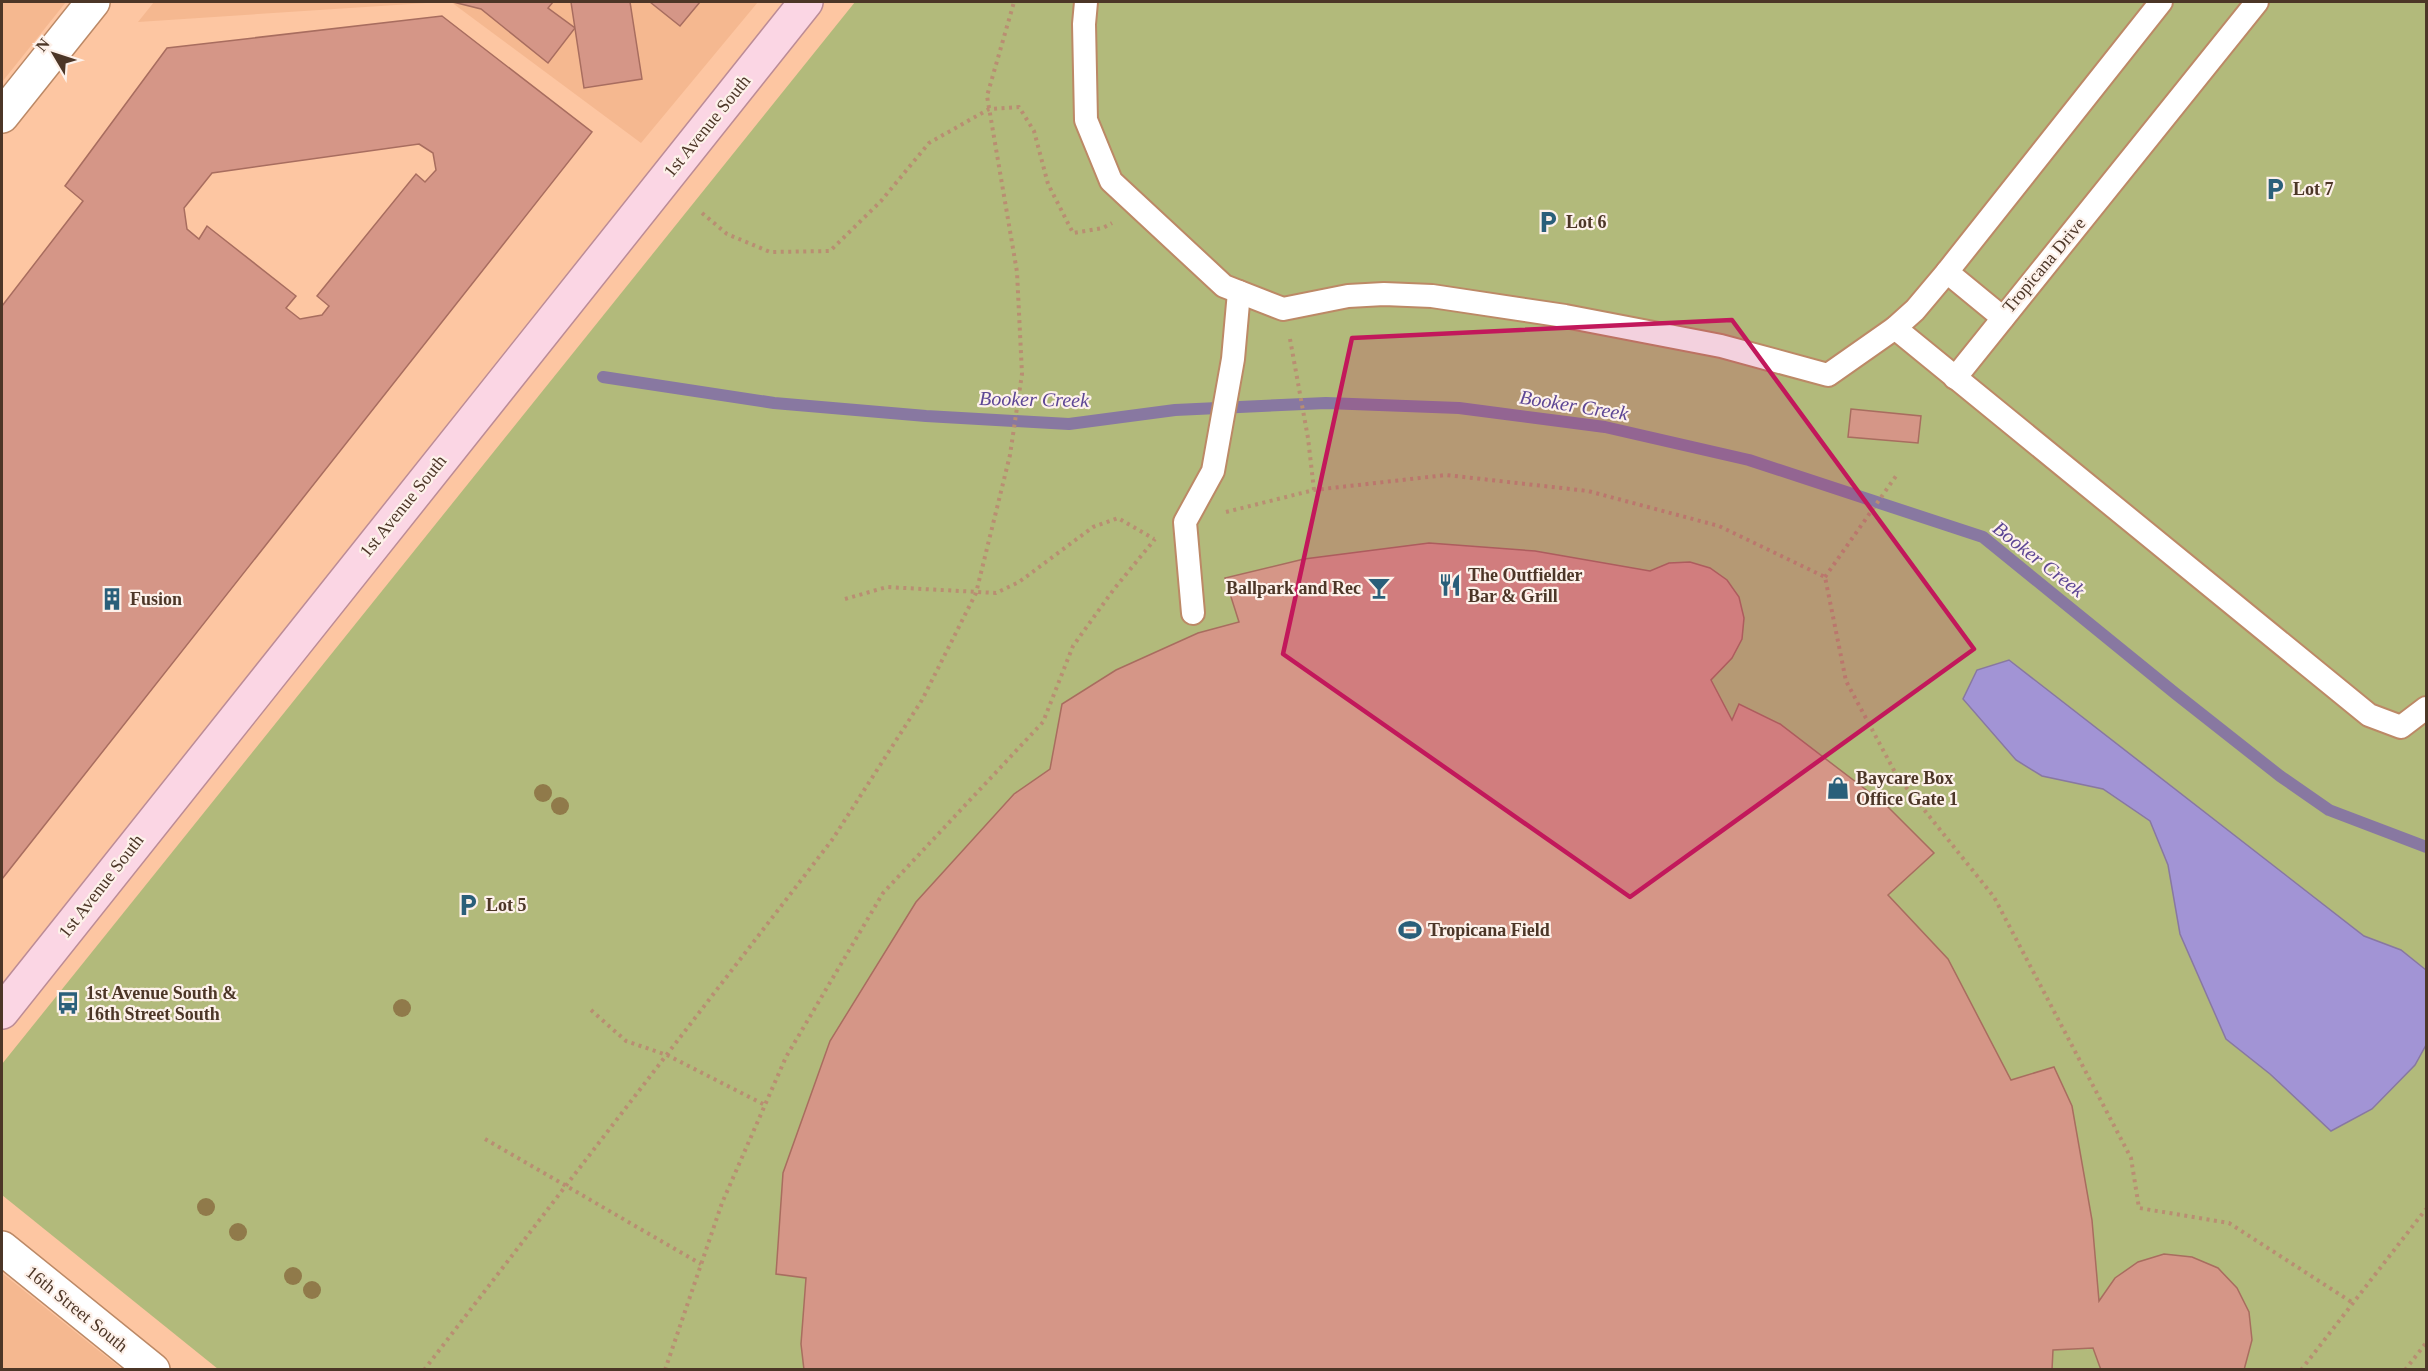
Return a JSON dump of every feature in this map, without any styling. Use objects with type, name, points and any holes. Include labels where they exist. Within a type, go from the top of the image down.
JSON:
[{"type":"main road","name":"1st Avenue South","points":[[2,1012],[806,2]]},
{"type":"street","points":[[2,116],[93,2]]},
{"type":"street","name":"16th Street South","points":[[2,1248],[153,1370]]},
{"type":"lane","points":[[1086,2],[1084,24],[1086,120],[1111,181],[1224,286],[1283,309],[1348,296],[1384,294],[1432,296],[1565,316],[1720,346],[1828,375],[1895,328],[1915,310],[2161,2]]},
{"type":"lane","name":"Tropicana Drive","points":[[1947,272],[2003,318],[2257,2]]},
{"type":"lane","points":[[1193,613],[1185,522],[1213,471],[1233,359],[1239,292]]},
{"type":"lane","points":[[1955,378],[2003,318]]},
{"type":"lane","points":[[1895,328],[2369,715],[2401,728],[2427,708]]},
{"type":"path","points":[[424,1370],[832,840],[922,700],[976,593],[1010,455],[1022,374],[1017,272],[987,96],[1014,2]]},
{"type":"path","points":[[702,213],[727,234],[770,252],[830,251],[881,201],[930,143],[989,109],[1019,107],[1034,131],[1048,184],[1073,233],[1103,228],[1138,208]]},
{"type":"path","points":[[1294,363],[1308,438],[1314,490]]},
{"type":"path","points":[[665,1370],[722,1203],[786,1056],[883,893],[1043,722],[1072,646],[1154,539],[1185,522],[1314,490],[1446,475],[1588,491],[1719,526],[1825,577]]},
{"type":"path","points":[[1896,476],[1825,577],[1846,681],[1897,776],[1994,897],[2131,1158],[2139,1208],[2229,1223],[2353,1303]]},
{"type":"path","points":[[845,599],[887,587],[924,587],[996,593],[1019,582],[1093,527],[1118,518],[1154,539]]},
{"type":"path","points":[[591,1010],[626,1041],[667,1055],[765,1105]]},
{"type":"path","points":[[485,1139],[701,1263]]},
{"type":"path","points":[[2301,1370],[2427,1209]]},
{"type":"path","points":[[2406,1370],[2427,1343]]},
{"type":"highlighted area","points":[[1732,320],[1974,649],[1630,897],[1283,654],[1352,338]]},
{"type":"shaded area","points":[[2,2],[66,2],[2,82]]},
{"type":"shaded area","points":[[154,2],[442,2],[138,22]]},
{"type":"shaded area","points":[[451,2],[758,2],[641,143]]},
{"type":"shaded area","points":[[2009,660],[2364,936],[2401,950],[2426,970],[2426,1045],[2415,1065],[2372,1109],[2331,1131],[2270,1074],[2226,1039],[2180,934],[2168,865],[2150,821],[2103,789],[2042,776],[2016,760],[1963,699],[1977,670]]},
{"type":"shaded area","points":[[2,1273],[94,1347],[122,1369],[2,1369]]},
{"type":"green space","points":[[855,2],[2426,2],[2426,1369],[218,1369],[2,1195],[2,1064]]},
{"type":"building","points":[[453,2],[553,2],[548,8],[575,28],[548,63],[481,9]]},
{"type":"building","points":[[571,2],[630,2],[642,79],[584,88]]},
{"type":"building","points":[[650,2],[700,2],[680,26]]},
{"type":"building","name":"Fusion","points":[[442,16],[592,132],[2,879],[2,306],[83,201],[65,186],[167,48]],"holes":[[[419,144],[433,153],[436,170],[425,182],[416,174],[317,296],[329,306],[322,315],[300,319],[286,308],[296,296],[207,226],[199,239],[187,229],[184,208],[212,173]]]},
{"type":"building","points":[[1851,409],[1921,416],[1918,443],[1848,437]]},
{"type":"building","name":"Tropicana Field","points":[[1429,543],[1535,551],[1650,571],[1669,563],[1690,562],[1710,568],[1727,580],[1739,597],[1744,618],[1742,639],[1732,658],[1711,680],[1732,720],[1739,704],[1780,724],[1886,805],[1934,853],[1888,895],[1948,959],[2011,1080],[2054,1067],[2072,1106],[2092,1220],[2099,1301],[2115,1278],[2138,1262],[2164,1254],[2192,1257],[2218,1268],[2237,1288],[2249,1312],[2252,1340],[2244,1370],[2101,1370],[2093,1348],[2053,1350],[2052,1370],[804,1370],[801,1344],[806,1278],[776,1274],[783,1173],[830,1041],[916,902],[1014,794],[1050,769],[1062,704],[1116,670],[1198,633],[1239,622],[1225,578],[1304,559]]},
{"type":"waterway","name":"Booker Creek","points":[[603,377],[774,403],[926,416],[1069,424],[1175,410],[1326,403],[1459,408],[1605,427],[1749,460],[1983,537],[2280,776],[2329,810],[2426,847]]},
{"type":"place","name":"Lot 7","points":[[2275,189]]},
{"type":"place","name":"Lot 6","points":[[1548,222]]},
{"type":"place","name":"The Outfielder Bar & Grill","points":[[1450,585]]},
{"type":"place","name":"Ballpark and Rec","points":[[1379,588]]},
{"type":"place","name":"Fusion","points":[[112,599]]},
{"type":"place","name":"Baycare Box Office Gate 1","points":[[1838,788]]},
{"type":"place","name":"Lot 5","points":[[468,905]]},
{"type":"place","name":"Tropicana Field","points":[[1410,930]]},
{"type":"place","name":"1st Avenue South & 16th Street South","points":[[68,1003]]}]
